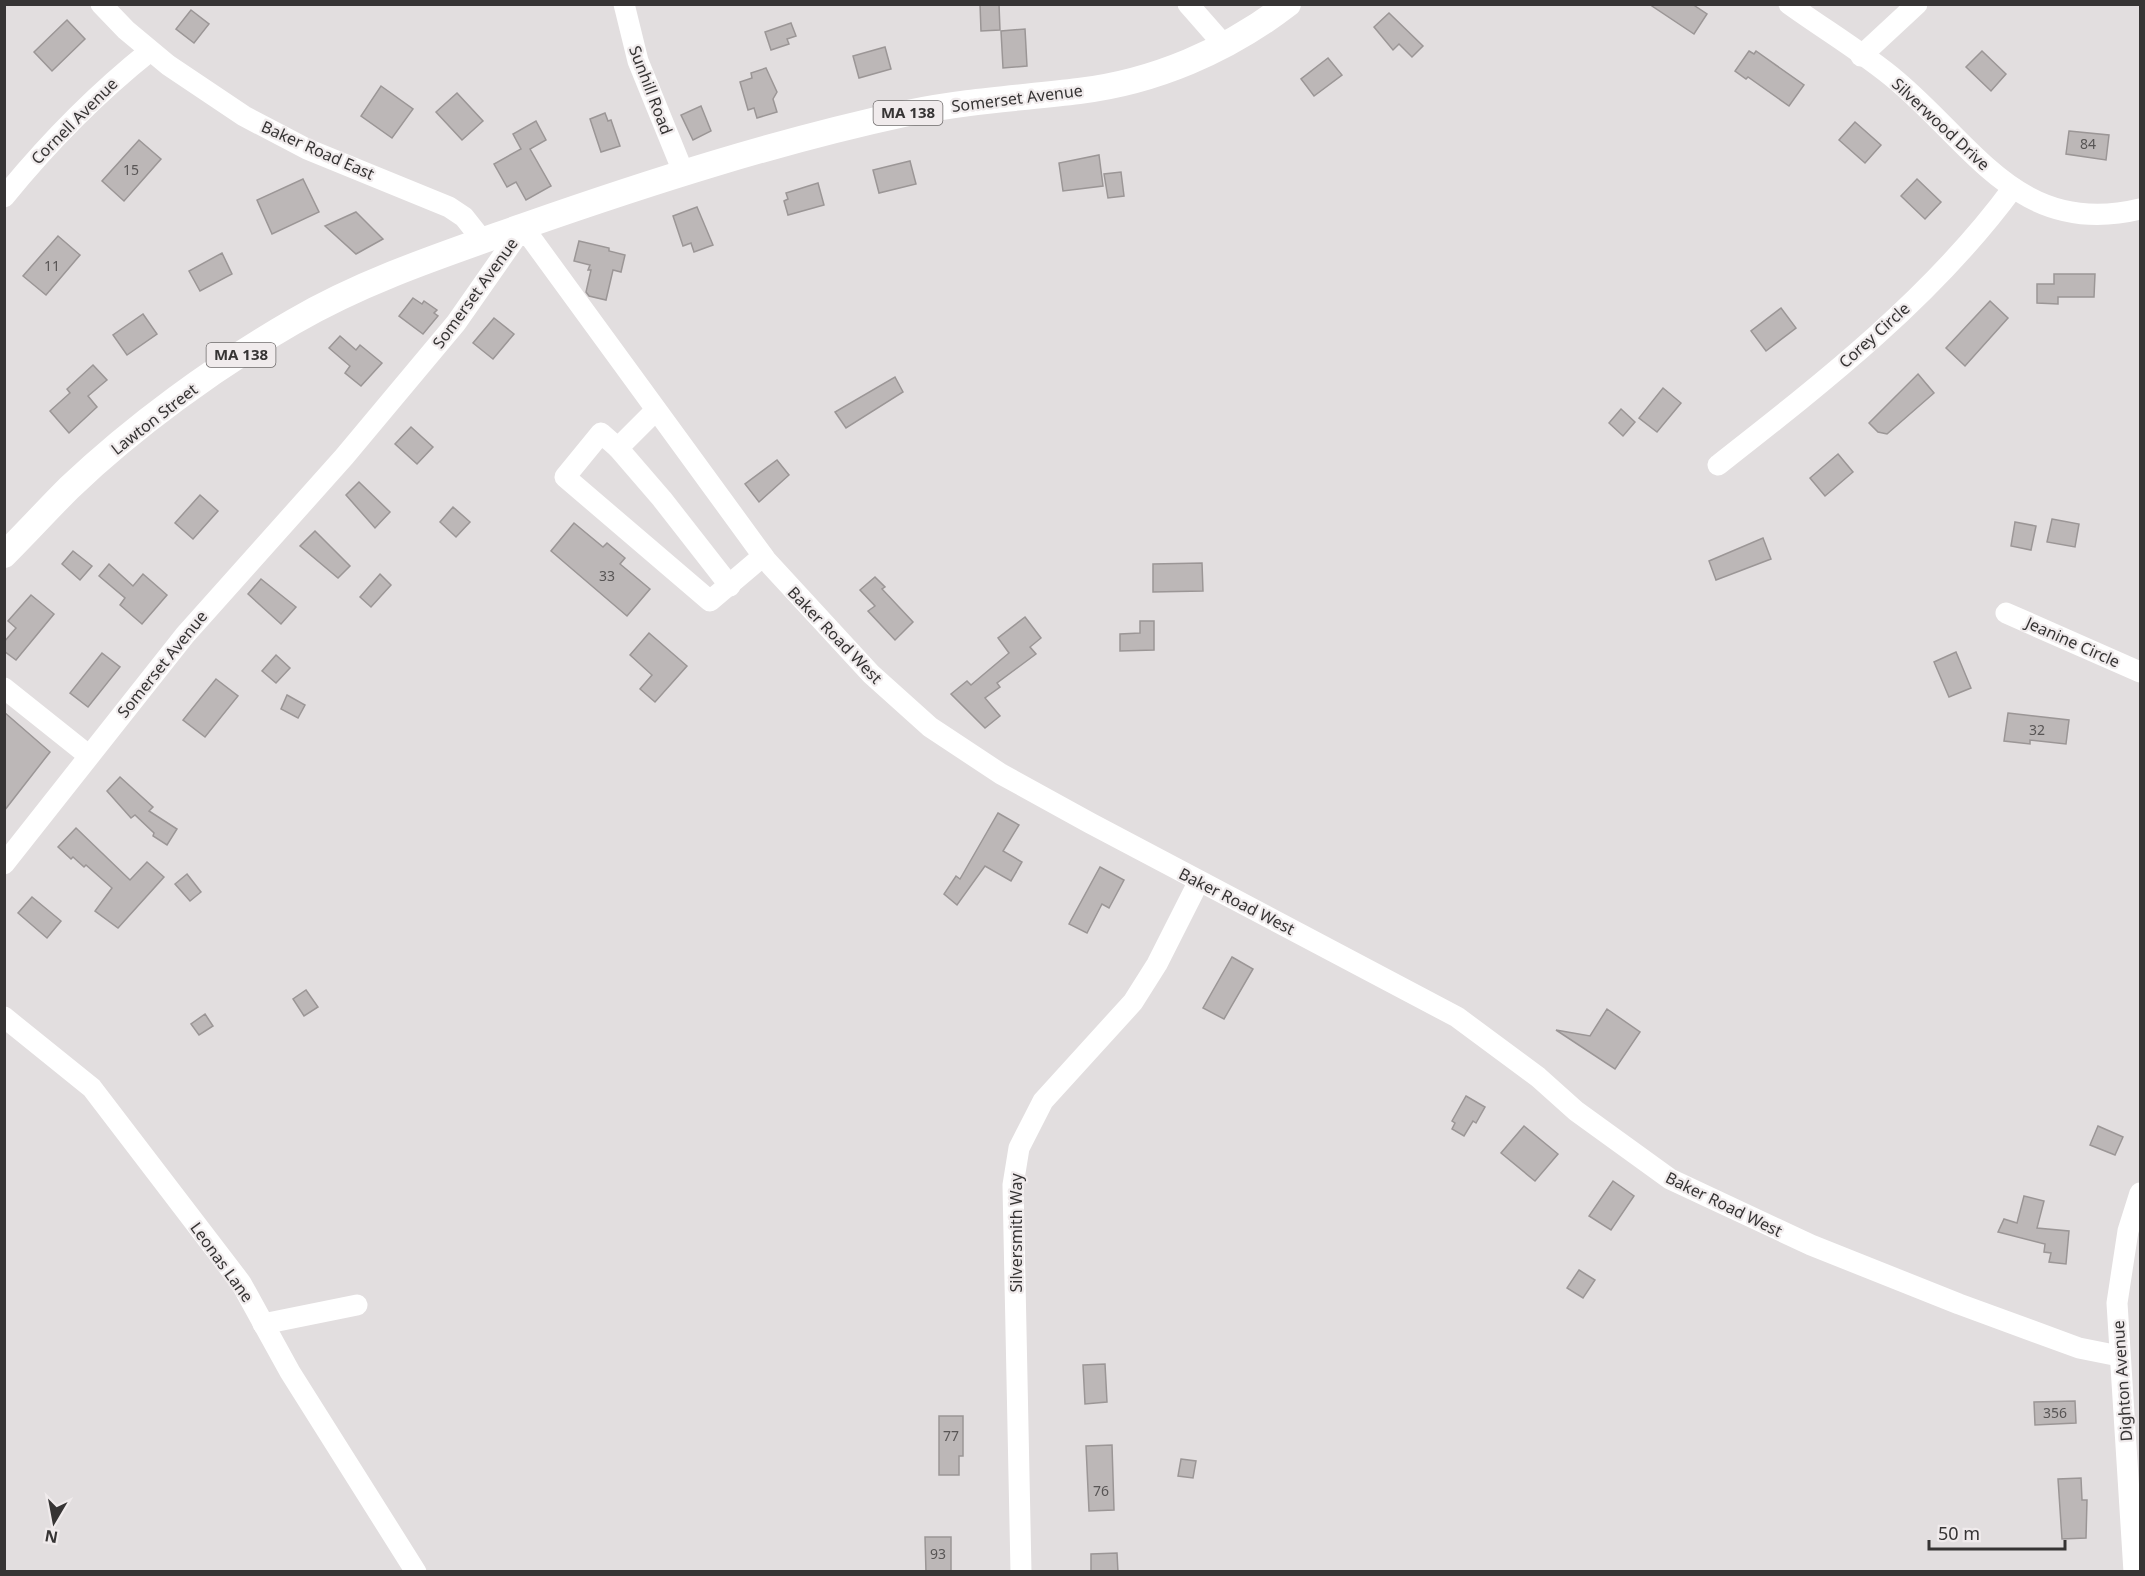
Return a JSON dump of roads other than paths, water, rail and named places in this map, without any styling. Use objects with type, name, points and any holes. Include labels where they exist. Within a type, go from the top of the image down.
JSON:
[{"type":"main road","name":"Somerset Avenue","points":[[523,227],[748,154],[908,113],[993,100],[1081,91],[1135,80],[1197,60],[1288,4]]},
{"type":"main road","name":"Lawton Street","points":[[4,555],[70,488],[132,433],[230,362],[294,322],[362,287],[523,227]]},
{"type":"street","name":"Baker Road East","points":[[101,4],[150,51],[191,83],[274,134],[449,207],[464,217],[483,241]]},
{"type":"street","name":"Sunhill Road","points":[[624,4],[638,61],[684,174]]},
{"type":"street","points":[[1188,4],[1224,45]]},
{"type":"street","name":"Silverwood Drive","points":[[1789,4],[1896,81],[1971,155],[2013,188],[2037,203],[2095,217],[2140,209]]},
{"type":"street","points":[[1861,56],[1917,4]]},
{"type":"street","name":"Cornell Avenue","points":[[4,197],[52,140],[123,72],[150,51]]},
{"type":"street","name":"Corey Circle","points":[[1718,465],[1853,355],[1905,307],[1988,222],[2013,188]]},
{"type":"street","name":"Baker Road West","points":[[523,227],[763,556],[836,638],[930,727],[1001,774],[1457,1017],[1513,1057],[1576,1111],[1626,1149],[1670,1179],[1700,1195],[1811,1245],[1959,1304],[2079,1348],[2119,1356]]},
{"type":"street","name":"Somerset Avenue","points":[[4,864],[185,635],[344,457],[456,323],[523,227]]},
{"type":"street","points":[[618,448],[656,410]]},
{"type":"street","points":[[730,586],[662,499],[618,448],[601,433],[565,477],[710,601],[730,586],[763,556]]},
{"type":"street","name":"Jeanine Circle","points":[[2006,613],[2140,672]]},
{"type":"street","points":[[4,688],[88,755]]},
{"type":"street","name":"Silversmith Way","points":[[1021,1572],[1013,1185],[1019,1148],[1043,1101],[1133,1002],[1157,964],[1199,881]]},
{"type":"street","name":"Leonas Lane","points":[[4,1017],[92,1088],[241,1283],[290,1372],[416,1572]]},
{"type":"street","name":"Dighton Avenue","points":[[2134,1572],[2119,1356],[2119,1278],[2128,1231],[2140,1193]]},
{"type":"street","points":[[263,1324],[357,1305]]}]
